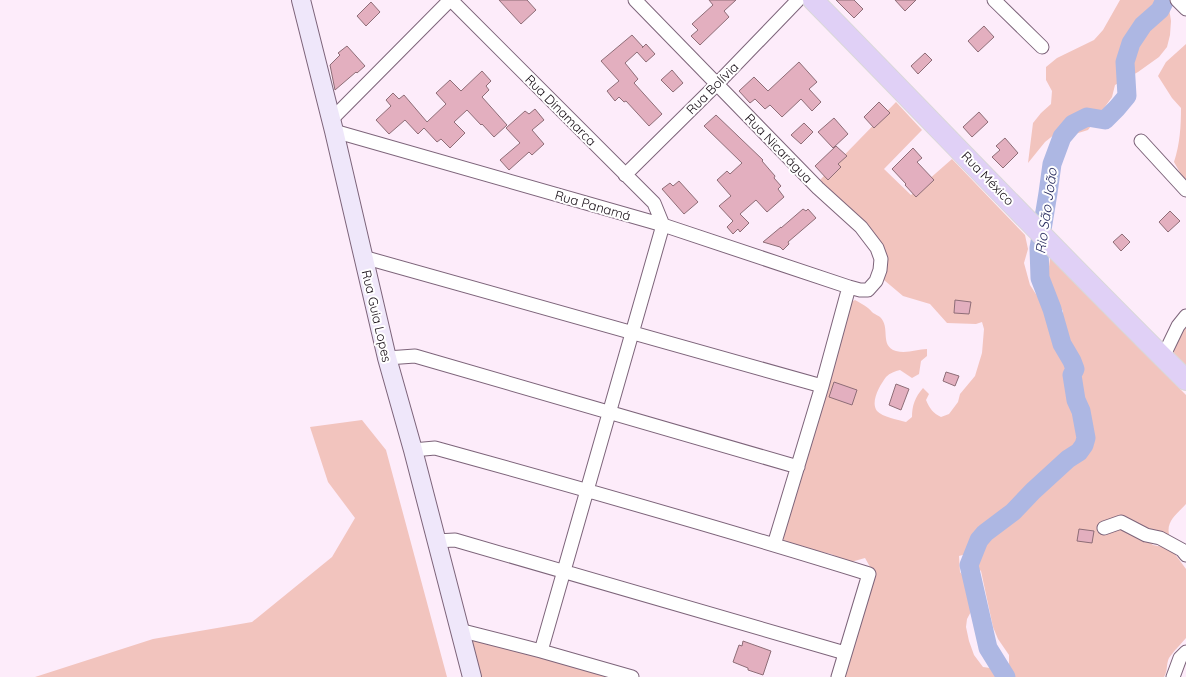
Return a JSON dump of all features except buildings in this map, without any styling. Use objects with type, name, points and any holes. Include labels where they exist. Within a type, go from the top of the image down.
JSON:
[{"type":"main road","name":"Rua México","points":[[813,0],[955,144],[1058,252],[1186,380]]},
{"type":"street","name":"Rua Guia Lopes","points":[[301,0],[333,125],[387,358],[413,450],[472,677]]},
{"type":"street","points":[[333,125],[450,0]]},
{"type":"street","name":"Rua Dinamarca","points":[[450,0],[624,175],[654,203],[663,226]]},
{"type":"street","name":"Rua Nicarágua","points":[[635,0],[818,188],[860,227],[877,248],[881,259],[880,270],[876,281],[868,290],[860,290],[849,287]]},
{"type":"street","name":"Rua Bolívia","points":[[624,175],[717,84],[798,0]]},
{"type":"street","points":[[994,0],[1042,47]]},
{"type":"street","name":"Rua Panamá","points":[[333,125],[663,226],[849,287]]},
{"type":"street","points":[[1141,141],[1186,190]]},
{"type":"street","points":[[541,651],[663,226]]},
{"type":"street","points":[[363,257],[822,386]]},
{"type":"street","points":[[774,545],[822,386],[849,287]]},
{"type":"street","points":[[1163,357],[1182,321]]},
{"type":"street","points":[[387,358],[415,356],[798,467]]},
{"type":"street","points":[[413,450],[435,448],[588,490],[869,574],[838,677]]},
{"type":"street","points":[[1104,528],[1121,522],[1146,535],[1160,538],[1182,550],[1186,555]]},
{"type":"street","points":[[436,542],[455,540],[845,653]]},
{"type":"street","points":[[459,630],[541,651],[632,677]]},
{"type":"street","points":[[1172,677],[1180,658],[1186,652]]},
{"type":"shaded area","points":[[1120,0],[1159,0],[1169,8],[1171,21],[1167,47],[1159,57],[1138,72],[1115,85],[1112,97],[1088,130],[1075,134],[1065,126],[1045,142],[1028,163],[1033,123],[1051,104],[1052,91],[1046,80],[1046,67],[1057,58],[1094,40],[1103,30]]},
{"type":"shaded area","points":[[1186,44],[1186,183],[1174,162],[1180,135],[1181,108],[1172,98],[1158,76],[1166,62]]},
{"type":"shaded area","points":[[896,102],[922,130],[884,169],[911,195],[952,159],[1025,235],[1028,249],[1024,263],[1030,285],[1043,305],[1062,352],[1070,363],[1068,376],[1074,418],[1080,405],[1081,398],[1077,383],[1076,359],[1068,348],[1063,336],[1063,311],[1055,300],[1050,287],[1048,275],[1050,258],[1186,395],[1186,504],[1171,521],[1169,525],[1169,534],[1144,529],[1126,518],[1153,545],[1172,550],[1186,569],[1186,638],[1169,658],[1164,677],[1014,677],[1009,669],[1009,655],[998,639],[993,627],[981,571],[966,554],[959,556],[960,572],[965,578],[974,606],[967,619],[966,627],[969,641],[974,655],[983,667],[997,669],[998,677],[842,677],[873,572],[865,558],[851,562],[831,554],[790,545],[784,541],[782,534],[847,304],[855,300],[880,317],[885,326],[886,341],[891,349],[904,352],[927,349],[927,356],[921,361],[919,374],[912,378],[898,370],[886,377],[881,384],[875,398],[875,407],[879,413],[887,417],[906,422],[912,417],[914,402],[923,388],[929,394],[926,400],[934,412],[941,417],[949,414],[958,402],[960,394],[975,376],[982,353],[984,329],[982,322],[976,324],[947,323],[930,304],[903,296],[884,280],[884,250],[879,240],[870,229],[820,180]]},
{"type":"shaded area","points":[[1186,325],[1186,367],[1174,356],[1171,347],[1178,340]]},
{"type":"shaded area","points":[[362,420],[386,450],[447,677],[35,677],[153,639],[252,622],[332,557],[355,518],[328,482],[310,427]]},
{"type":"shaded area","points":[[474,638],[608,677],[476,677],[467,642]]},
{"type":"waterway","name":"Rio São João","points":[[1006,677],[988,648],[969,565],[979,540],[985,533],[1013,512],[1033,491],[1068,459],[1079,452],[1084,445],[1086,438],[1081,411],[1076,400],[1072,375],[1075,369],[1062,344],[1052,309],[1040,278],[1039,248],[1052,164],[1062,137],[1073,124],[1087,117],[1105,120],[1127,96],[1125,62],[1131,43],[1143,25],[1160,10],[1165,0]]}]
